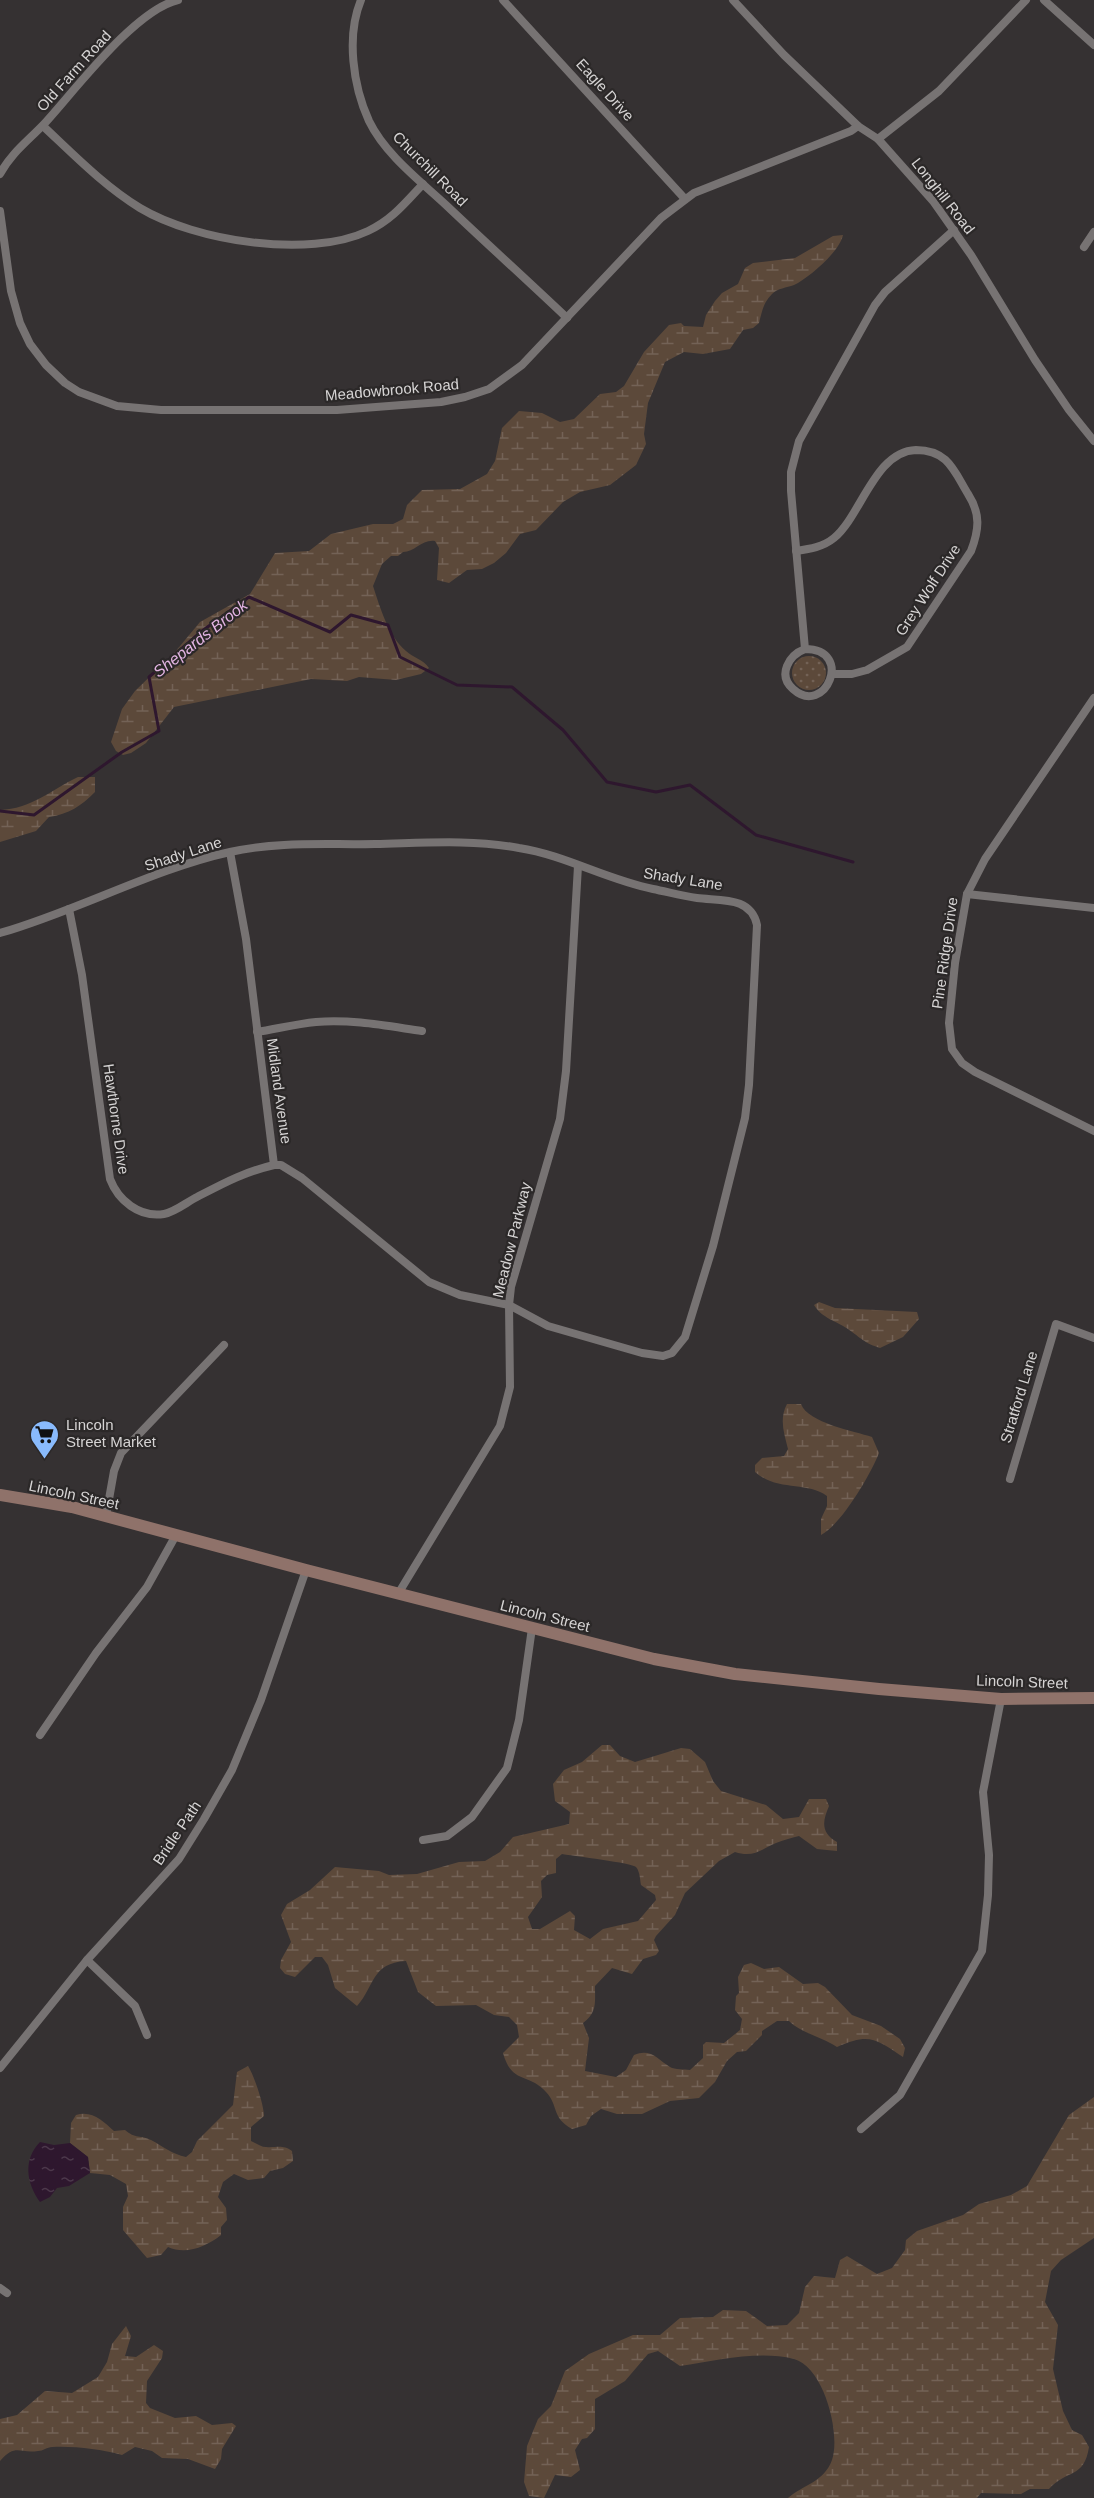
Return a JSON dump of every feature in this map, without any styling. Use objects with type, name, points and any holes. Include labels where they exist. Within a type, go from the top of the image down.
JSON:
[{"type":"main road","name":"Lincoln Street","points":[[0,1495],[72,1507],[306,1570],[654,1659],[735,1674],[1001,1699],[1094,1698]]},
{"type":"street","name":"Old Farm Road","points":[[0,174],[15,152],[42,126],[123,37],[147,16],[178,0]]},
{"type":"street","name":"Churchill Road","points":[[361,0],[354,18],[355,74],[360,98],[369,121],[380,139],[423,184],[567,318]]},
{"type":"street","name":"Eagle Drive","points":[[503,0],[685,199]]},
{"type":"street","name":"Longhill Road","points":[[733,0],[784,55],[858,126],[878,139],[933,201],[954,230],[1035,360],[1069,410],[1094,441]]},
{"type":"street","points":[[878,139],[939,91],[1026,0]]},
{"type":"street","points":[[1044,0],[1094,45]]},
{"type":"street","points":[[42,126],[109,185],[140,208],[174,225],[233,240],[309,243],[358,236],[396,214],[423,184]]},
{"type":"street","name":"Meadowbrook Road","points":[[0,212],[14,306],[30,344],[46,365],[65,383],[85,394],[117,406],[161,410],[337,410],[441,402],[465,397],[499,383],[522,365],[662,218],[694,192],[851,131],[858,126]]},
{"type":"street","points":[[805,649],[790,491],[791,472],[799,441],[875,305],[885,292],[954,230]]},
{"type":"street","points":[[1084,247],[1094,232]]},
{"type":"street","name":"Grey Wolf Drive","points":[[796,551],[825,545],[837,536],[879,473],[894,458],[909,450],[925,450],[938,454],[948,461],[975,505],[978,520],[971,551],[907,647],[867,670],[852,674],[833,674]]},
{"type":"street","points":[[805,649],[823,653],[830,660],[833,674],[828,686],[820,693],[810,696],[798,693],[790,686],[785,675],[787,663],[795,653],[805,649]]},
{"type":"street","name":"Pine Ridge Drive","points":[[1094,698],[985,858],[967,894],[955,963],[949,1023],[952,1049],[962,1063],[975,1072],[1094,1131]]},
{"type":"street","name":"Shady Lane","points":[[0,933],[39,922],[191,863],[230,852],[295,844],[487,843],[543,853],[627,884],[698,898],[735,901],[745,907],[755,917],[757,953],[745,1118],[713,1246],[685,1337],[672,1353],[663,1356],[642,1353],[548,1326],[509,1305]]},
{"type":"street","name":"Midland Avenue","points":[[230,852],[246,939],[273,1140],[274,1165],[281,1165],[302,1178],[429,1282],[460,1295],[509,1305]]},
{"type":"street","name":"Meadow Parkway","points":[[398,1594],[500,1426],[510,1387],[509,1305],[511,1287],[560,1119],[566,1071],[578,866]]},
{"type":"street","points":[[967,894],[1094,908]]},
{"type":"street","name":"Hawthorne Drive","points":[[69,909],[96,1069],[107,1159],[115,1192],[127,1204],[146,1214],[164,1214],[247,1171],[274,1165]]},
{"type":"street","points":[[257,1032],[315,1023],[338,1022],[375,1024],[422,1031]]},
{"type":"street","name":"Stratford Lane","points":[[1010,1479],[1056,1324],[1094,1338]]},
{"type":"street","points":[[106,1516],[114,1471],[121,1453],[224,1345]]},
{"type":"street","points":[[40,1735],[96,1653],[147,1587],[176,1535]]},
{"type":"street","name":"Bridle Path","points":[[0,2068],[87,1960],[179,1859],[210,1809],[232,1770],[261,1700],[306,1570]]},
{"type":"street","points":[[423,1840],[447,1836],[472,1817],[507,1768],[519,1720],[532,1628]]},
{"type":"street","points":[[861,2129],[900,2095],[982,1951],[988,1894],[989,1855],[983,1792],[1001,1699]]},
{"type":"street","points":[[87,1960],[135,2006],[147,2035]]},
{"type":"green space","points":[[843,235],[836,249],[815,270],[794,285],[779,289],[769,297],[759,323],[753,328],[743,330],[730,349],[703,354],[684,352],[665,362],[648,403],[644,434],[646,444],[636,465],[610,485],[580,492],[563,502],[536,530],[520,534],[506,553],[494,563],[482,569],[467,570],[449,583],[437,580],[439,548],[435,541],[426,542],[398,556],[391,556],[382,564],[373,586],[385,621],[400,645],[429,668],[421,674],[396,680],[359,677],[347,681],[311,679],[174,707],[146,743],[131,753],[123,755],[116,751],[111,742],[122,709],[135,691],[175,652],[200,622],[250,594],[275,553],[309,551],[331,534],[373,524],[393,524],[403,519],[407,505],[422,490],[460,489],[487,474],[495,461],[502,428],[519,411],[542,413],[560,422],[574,419],[600,394],[616,392],[624,386],[644,352],[669,325],[681,323],[684,326],[703,327],[706,315],[715,301],[722,293],[738,284],[745,268],[753,263],[795,258],[833,236]]},
{"type":"green space","points":[[809,656],[821,661],[826,673],[821,685],[809,690],[797,685],[792,673],[797,661]]},
{"type":"green space","points":[[78,777],[95,777],[95,792],[85,801],[74,809],[49,817],[36,831],[0,842],[0,810],[31,803]]},
{"type":"green space","points":[[819,1302],[835,1308],[917,1312],[919,1319],[903,1337],[880,1348],[866,1342],[821,1313],[814,1305]]},
{"type":"green space","points":[[787,1404],[801,1404],[805,1411],[822,1421],[872,1437],[879,1453],[862,1486],[846,1510],[821,1535],[821,1519],[827,1506],[827,1496],[819,1491],[773,1482],[755,1472],[755,1465],[762,1458],[784,1456],[788,1449],[783,1421]]},
{"type":"green space","points":[[602,1745],[610,1745],[620,1756],[635,1762],[681,1748],[690,1749],[705,1762],[713,1781],[721,1791],[766,1805],[783,1819],[799,1817],[809,1799],[826,1799],[829,1806],[824,1827],[828,1835],[837,1842],[837,1851],[817,1849],[799,1836],[752,1854],[735,1852],[719,1861],[685,1893],[675,1915],[656,1936],[654,1940],[659,1951],[656,1955],[643,1959],[632,1974],[612,1968],[595,1986],[593,2011],[583,2023],[589,2038],[585,2071],[616,2077],[626,2070],[634,2055],[640,2053],[654,2055],[672,2068],[690,2070],[703,2058],[703,2045],[706,2042],[724,2043],[740,2030],[742,2019],[735,2010],[736,1996],[739,1993],[738,1977],[744,1965],[751,1963],[764,1969],[779,1967],[803,1984],[818,1983],[825,1987],[852,2015],[881,2026],[900,2039],[905,2048],[903,2057],[885,2045],[872,2040],[857,2040],[837,2047],[799,2029],[789,2021],[777,2021],[762,2031],[762,2035],[746,2051],[737,2052],[727,2061],[715,2082],[699,2098],[670,2101],[642,2114],[617,2114],[601,2109],[591,2116],[586,2125],[572,2129],[565,2125],[558,2116],[546,2092],[533,2082],[516,2074],[507,2063],[503,2053],[519,2037],[517,2025],[509,2017],[494,2015],[476,2005],[436,2006],[418,1992],[406,1961],[386,1966],[380,1971],[357,2006],[335,1988],[328,1965],[322,1957],[315,1957],[295,1977],[285,1974],[280,1968],[281,1960],[291,1942],[281,1915],[287,1904],[310,1890],[335,1867],[379,1871],[389,1875],[417,1874],[459,1862],[485,1861],[500,1852],[513,1837],[569,1824],[570,1812],[555,1801],[553,1784],[564,1770],[582,1762]],"holes":[[[562,1854],[632,1865],[639,1873],[641,1885],[655,1895],[656,1900],[638,1921],[603,1929],[590,1939],[574,1930],[575,1916],[570,1911],[540,1929],[532,1929],[528,1917],[542,1897],[541,1881],[547,1875],[556,1873],[556,1859]]]},
{"type":"green space","points":[[248,2066],[258,2090],[264,2116],[251,2127],[251,2141],[264,2147],[288,2149],[292,2151],[293,2161],[283,2168],[270,2171],[264,2178],[248,2180],[234,2174],[223,2182],[218,2197],[226,2208],[227,2220],[221,2227],[221,2235],[196,2248],[182,2250],[168,2247],[161,2255],[147,2258],[123,2230],[123,2207],[128,2196],[126,2184],[110,2175],[90,2173],[88,2157],[70,2143],[71,2123],[76,2115],[92,2115],[114,2131],[125,2130],[186,2157],[192,2152],[197,2141],[233,2105],[237,2072]]},
{"type":"green space","points":[[1094,2097],[1094,2238],[1061,2260],[1051,2271],[1045,2302],[1058,2325],[1053,2369],[1063,2411],[1072,2430],[1082,2435],[1089,2447],[1087,2457],[1079,2469],[1049,2489],[1030,2489],[1021,2494],[981,2493],[977,2498],[788,2498],[819,2478],[832,2460],[834,2434],[832,2419],[822,2388],[814,2374],[794,2359],[752,2356],[680,2366],[658,2351],[648,2354],[625,2381],[595,2399],[595,2429],[587,2438],[582,2439],[575,2450],[580,2470],[571,2477],[555,2475],[544,2498],[529,2496],[524,2482],[527,2446],[538,2419],[551,2406],[565,2371],[589,2354],[633,2335],[660,2335],[680,2318],[713,2317],[723,2310],[746,2311],[767,2326],[787,2325],[799,2313],[805,2287],[814,2276],[835,2278],[840,2260],[847,2256],[877,2274],[892,2268],[905,2250],[906,2240],[917,2231],[963,2215],[979,2204],[1011,2195],[1027,2186],[1069,2115]]},
{"type":"green space","points":[[126,2326],[131,2336],[125,2356],[136,2357],[154,2345],[163,2351],[162,2358],[147,2381],[146,2403],[150,2408],[175,2418],[196,2416],[212,2425],[232,2423],[236,2426],[222,2449],[221,2459],[215,2469],[188,2459],[162,2458],[152,2451],[135,2447],[122,2455],[70,2447],[50,2447],[32,2452],[18,2450],[10,2452],[0,2461],[0,2419],[17,2415],[45,2391],[72,2393],[98,2377],[107,2362],[112,2344]]},
{"type":"water","points":[[40,2142],[54,2145],[70,2143],[88,2157],[90,2173],[69,2186],[57,2188],[50,2197],[40,2202],[35,2195],[28,2171],[31,2156]]},
{"type":"waterway","name":"Shepards Brook","points":[[0,811],[34,815],[122,752],[159,731],[149,677],[202,631],[249,597],[330,632],[351,615],[388,625],[400,657],[457,685],[512,687],[563,730],[607,782],[656,792],[690,785],[756,835],[853,862]]},
{"type":"place","name":"Lincoln Street Market","points":[[45,1460]]}]
